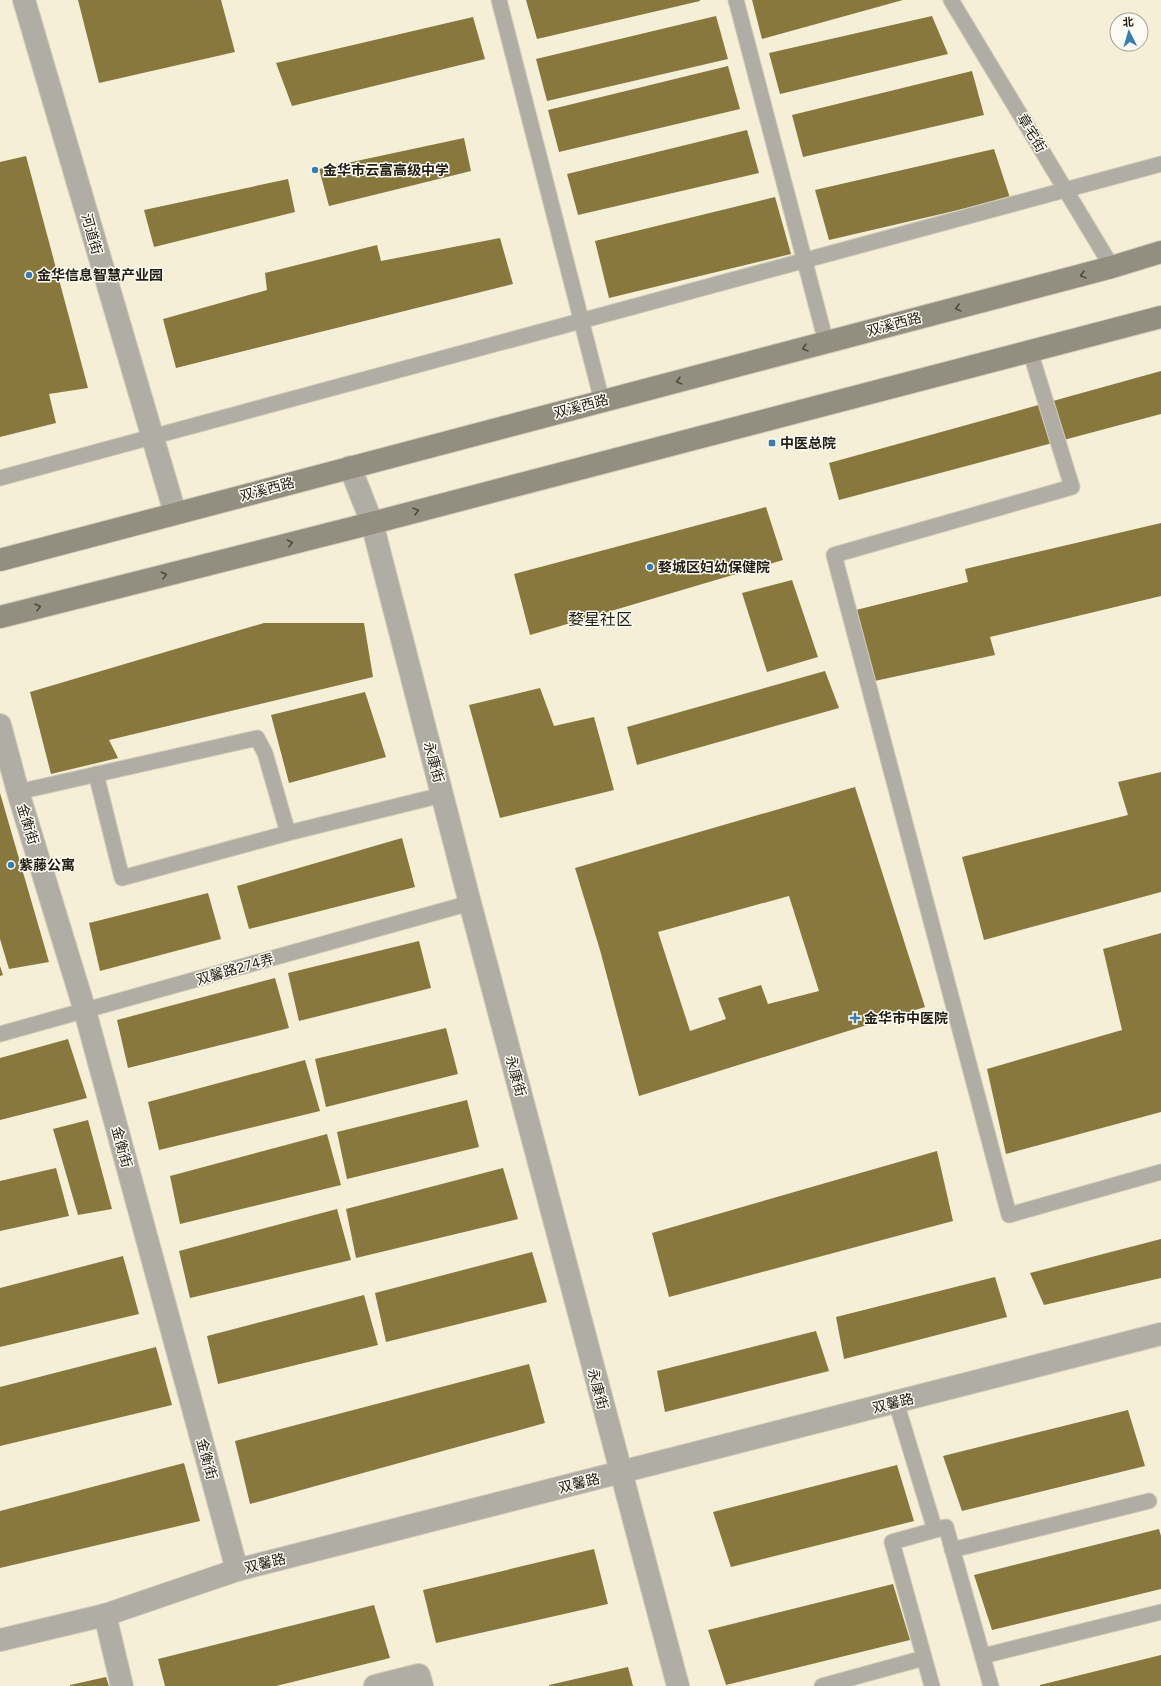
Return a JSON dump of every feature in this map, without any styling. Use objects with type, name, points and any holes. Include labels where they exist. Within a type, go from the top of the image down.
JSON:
[{"type":"main road","name":"双溪西路","points":[[0,560],[1112,267],[1161,252]]},
{"type":"main road","points":[[0,617],[372,523],[1161,317]]},
{"type":"street","name":"河道街","points":[[24,0],[175,513]]},
{"type":"street","name":"永康街","points":[[350,467],[372,523],[470,903],[678,1686]]},
{"type":"street","name":"金衡街","points":[[0,725],[18,792],[85,1012],[238,1570]]},
{"type":"street","name":"双馨路","points":[[0,1640],[105,1615],[238,1570],[1161,1334]]},
{"type":"street","points":[[105,1615],[122,1686]]},
{"type":"street","points":[[375,1686],[419,1674],[422,1686]]},
{"type":"lane","points":[[499,0],[602,401]]},
{"type":"lane","points":[[736,0],[826,342]]},
{"type":"lane","name":"章宅街","points":[[951,0],[1112,267]]},
{"type":"lane","points":[[0,478],[1161,164]]},
{"type":"lane","points":[[1030,351],[1072,487],[834,555],[1009,1215],[1161,1172]]},
{"type":"lane","points":[[18,792],[257,738],[266,753],[288,833]]},
{"type":"lane","points":[[96,774],[122,878],[288,833],[442,795]]},
{"type":"lane","name":"双馨路274弄","points":[[0,1034],[85,1012],[470,903]]},
{"type":"lane","points":[[896,1402],[935,1530]]},
{"type":"lane","points":[[952,1550],[1148,1501]]},
{"type":"lane","points":[[932,1686],[892,1542],[946,1526],[991,1686]]},
{"type":"lane","points":[[983,1656],[1161,1612]]},
{"type":"lane","points":[[822,1686],[924,1658]]},
{"type":"building","points":[[78,0],[221,0],[235,52],[99,83]]},
{"type":"building","points":[[526,0],[700,0],[700,1],[537,39]]},
{"type":"building","points":[[752,0],[903,0],[762,39]]},
{"type":"building","points":[[716,16],[728,59],[547,101],[536,59]]},
{"type":"building","points":[[932,16],[948,54],[780,94],[769,53]]},
{"type":"building","points":[[473,17],[485,59],[292,106],[276,63]]},
{"type":"building","points":[[728,66],[740,109],[559,152],[548,110]]},
{"type":"building","points":[[972,71],[984,115],[803,157],[792,115]]},
{"type":"building","points":[[747,130],[759,173],[578,215],[567,174]]},
{"type":"building","points":[[464,138],[471,171],[329,206],[319,169]]},
{"type":"building","points":[[994,149],[1010,198],[829,240],[815,190]]},
{"type":"building","name":"金华信息智慧产业园","points":[[26,156],[88,388],[49,394],[56,423],[0,437],[0,162]]},
{"type":"building","points":[[288,179],[295,212],[154,247],[144,210]]},
{"type":"building","points":[[775,197],[791,254],[609,298],[595,241]]},
{"type":"building","points":[[500,238],[513,284],[176,368],[163,319],[267,290],[265,273],[377,245],[381,261]]},
{"type":"building","points":[[1161,371],[1161,414],[839,500],[829,463]]},
{"type":"building","name":"婺城区妇幼保健院","points":[[766,507],[783,560],[530,635],[514,574]]},
{"type":"building","points":[[1161,523],[1161,596],[990,637],[995,655],[870,682],[852,611],[968,582],[965,569]]},
{"type":"building","points":[[792,580],[818,657],[767,672],[742,593]]},
{"type":"building","points":[[264,623],[364,623],[373,677],[109,740],[118,758],[51,774],[30,692]]},
{"type":"building","points":[[825,671],[839,708],[637,765],[627,727]]},
{"type":"building","points":[[540,688],[554,726],[594,717],[614,790],[500,818],[469,705]]},
{"type":"building","points":[[365,692],[386,757],[289,783],[271,715]]},
{"type":"building","points":[[1161,772],[1161,892],[984,940],[962,857],[1128,815],[1118,782]]},
{"type":"building","points":[[855,787],[925,1007],[639,1096],[600,950],[575,868]],"holes":[[[789,896],[819,991],[768,1004],[761,985],[718,998],[726,1019],[690,1031],[658,932]]]},
{"type":"building","name":"紫藤公寓","points":[[0,793],[49,962],[9,969],[0,939]]},
{"type":"building","points":[[402,838],[415,887],[249,929],[237,886]]},
{"type":"building","points":[[208,893],[221,939],[100,971],[89,923]]},
{"type":"building","points":[[1161,933],[1161,1112],[1006,1154],[987,1069],[1122,1030],[1103,949]]},
{"type":"building","points":[[419,941],[431,988],[299,1021],[288,973]]},
{"type":"building","points":[[0,966],[3,975],[0,976]]},
{"type":"building","points":[[275,978],[289,1028],[128,1068],[117,1020]]},
{"type":"building","points":[[446,1028],[458,1074],[326,1107],[315,1059]]},
{"type":"building","points":[[68,1039],[87,1098],[0,1120],[0,1058]]},
{"type":"building","points":[[305,1060],[320,1111],[159,1150],[148,1102]]},
{"type":"building","points":[[467,1100],[479,1147],[347,1179],[337,1132]]},
{"type":"building","points":[[88,1120],[112,1209],[78,1215],[53,1129]]},
{"type":"building","points":[[327,1134],[341,1185],[180,1224],[170,1176]]},
{"type":"building","points":[[937,1151],[953,1221],[669,1297],[652,1233]]},
{"type":"building","points":[[56,1168],[69,1216],[0,1231],[0,1181]]},
{"type":"building","points":[[503,1168],[518,1219],[356,1258],[346,1209]]},
{"type":"building","points":[[337,1209],[351,1260],[190,1298],[179,1251]]},
{"type":"building","points":[[1161,1239],[1161,1278],[1044,1305],[1030,1273]]},
{"type":"building","points":[[532,1252],[547,1302],[386,1342],[375,1293]]},
{"type":"building","points":[[123,1256],[139,1314],[0,1347],[0,1288]]},
{"type":"building","points":[[995,1277],[1007,1317],[844,1359],[836,1317]]},
{"type":"building","points":[[364,1295],[378,1345],[218,1384],[207,1336]]},
{"type":"building","points":[[816,1331],[829,1371],[665,1412],[657,1371]]},
{"type":"building","points":[[156,1347],[172,1405],[0,1446],[0,1387]]},
{"type":"building","points":[[529,1364],[545,1423],[250,1504],[235,1441]]},
{"type":"building","points":[[1128,1410],[1145,1466],[962,1511],[943,1456]]},
{"type":"building","points":[[184,1463],[200,1521],[0,1568],[0,1511]]},
{"type":"building","points":[[897,1465],[914,1521],[731,1567],[713,1512]]},
{"type":"building","points":[[1159,1529],[1161,1536],[1161,1589],[992,1630],[974,1575]]},
{"type":"building","points":[[594,1549],[608,1604],[436,1643],[423,1590]]},
{"type":"building","points":[[893,1584],[910,1640],[726,1685],[708,1630]]},
{"type":"building","points":[[374,1605],[390,1658],[276,1686],[165,1686],[158,1659]]},
{"type":"building","points":[[1161,1655],[1161,1686],[1040,1686],[1040,1685]]},
{"type":"building","points":[[628,1667],[633,1686],[549,1686],[549,1685]]},
{"type":"building","points":[[106,1677],[109,1686],[70,1686],[70,1685]]},
{"type":"place","name":"金华市云富高级中学","points":[[315,170]]},
{"type":"place","name":"金华信息智慧产业园","points":[[29,275]]},
{"type":"place","name":"中医总院","points":[[772,443]]},
{"type":"place","name":"婺城区妇幼保健院","points":[[650,567]]},
{"type":"place","name":"紫藤公寓","points":[[11,865]]},
{"type":"place","name":"金华市中医院","points":[[855,1018]]},
{"type":"district","name":"婺星社区","points":[[600,619]]}]
